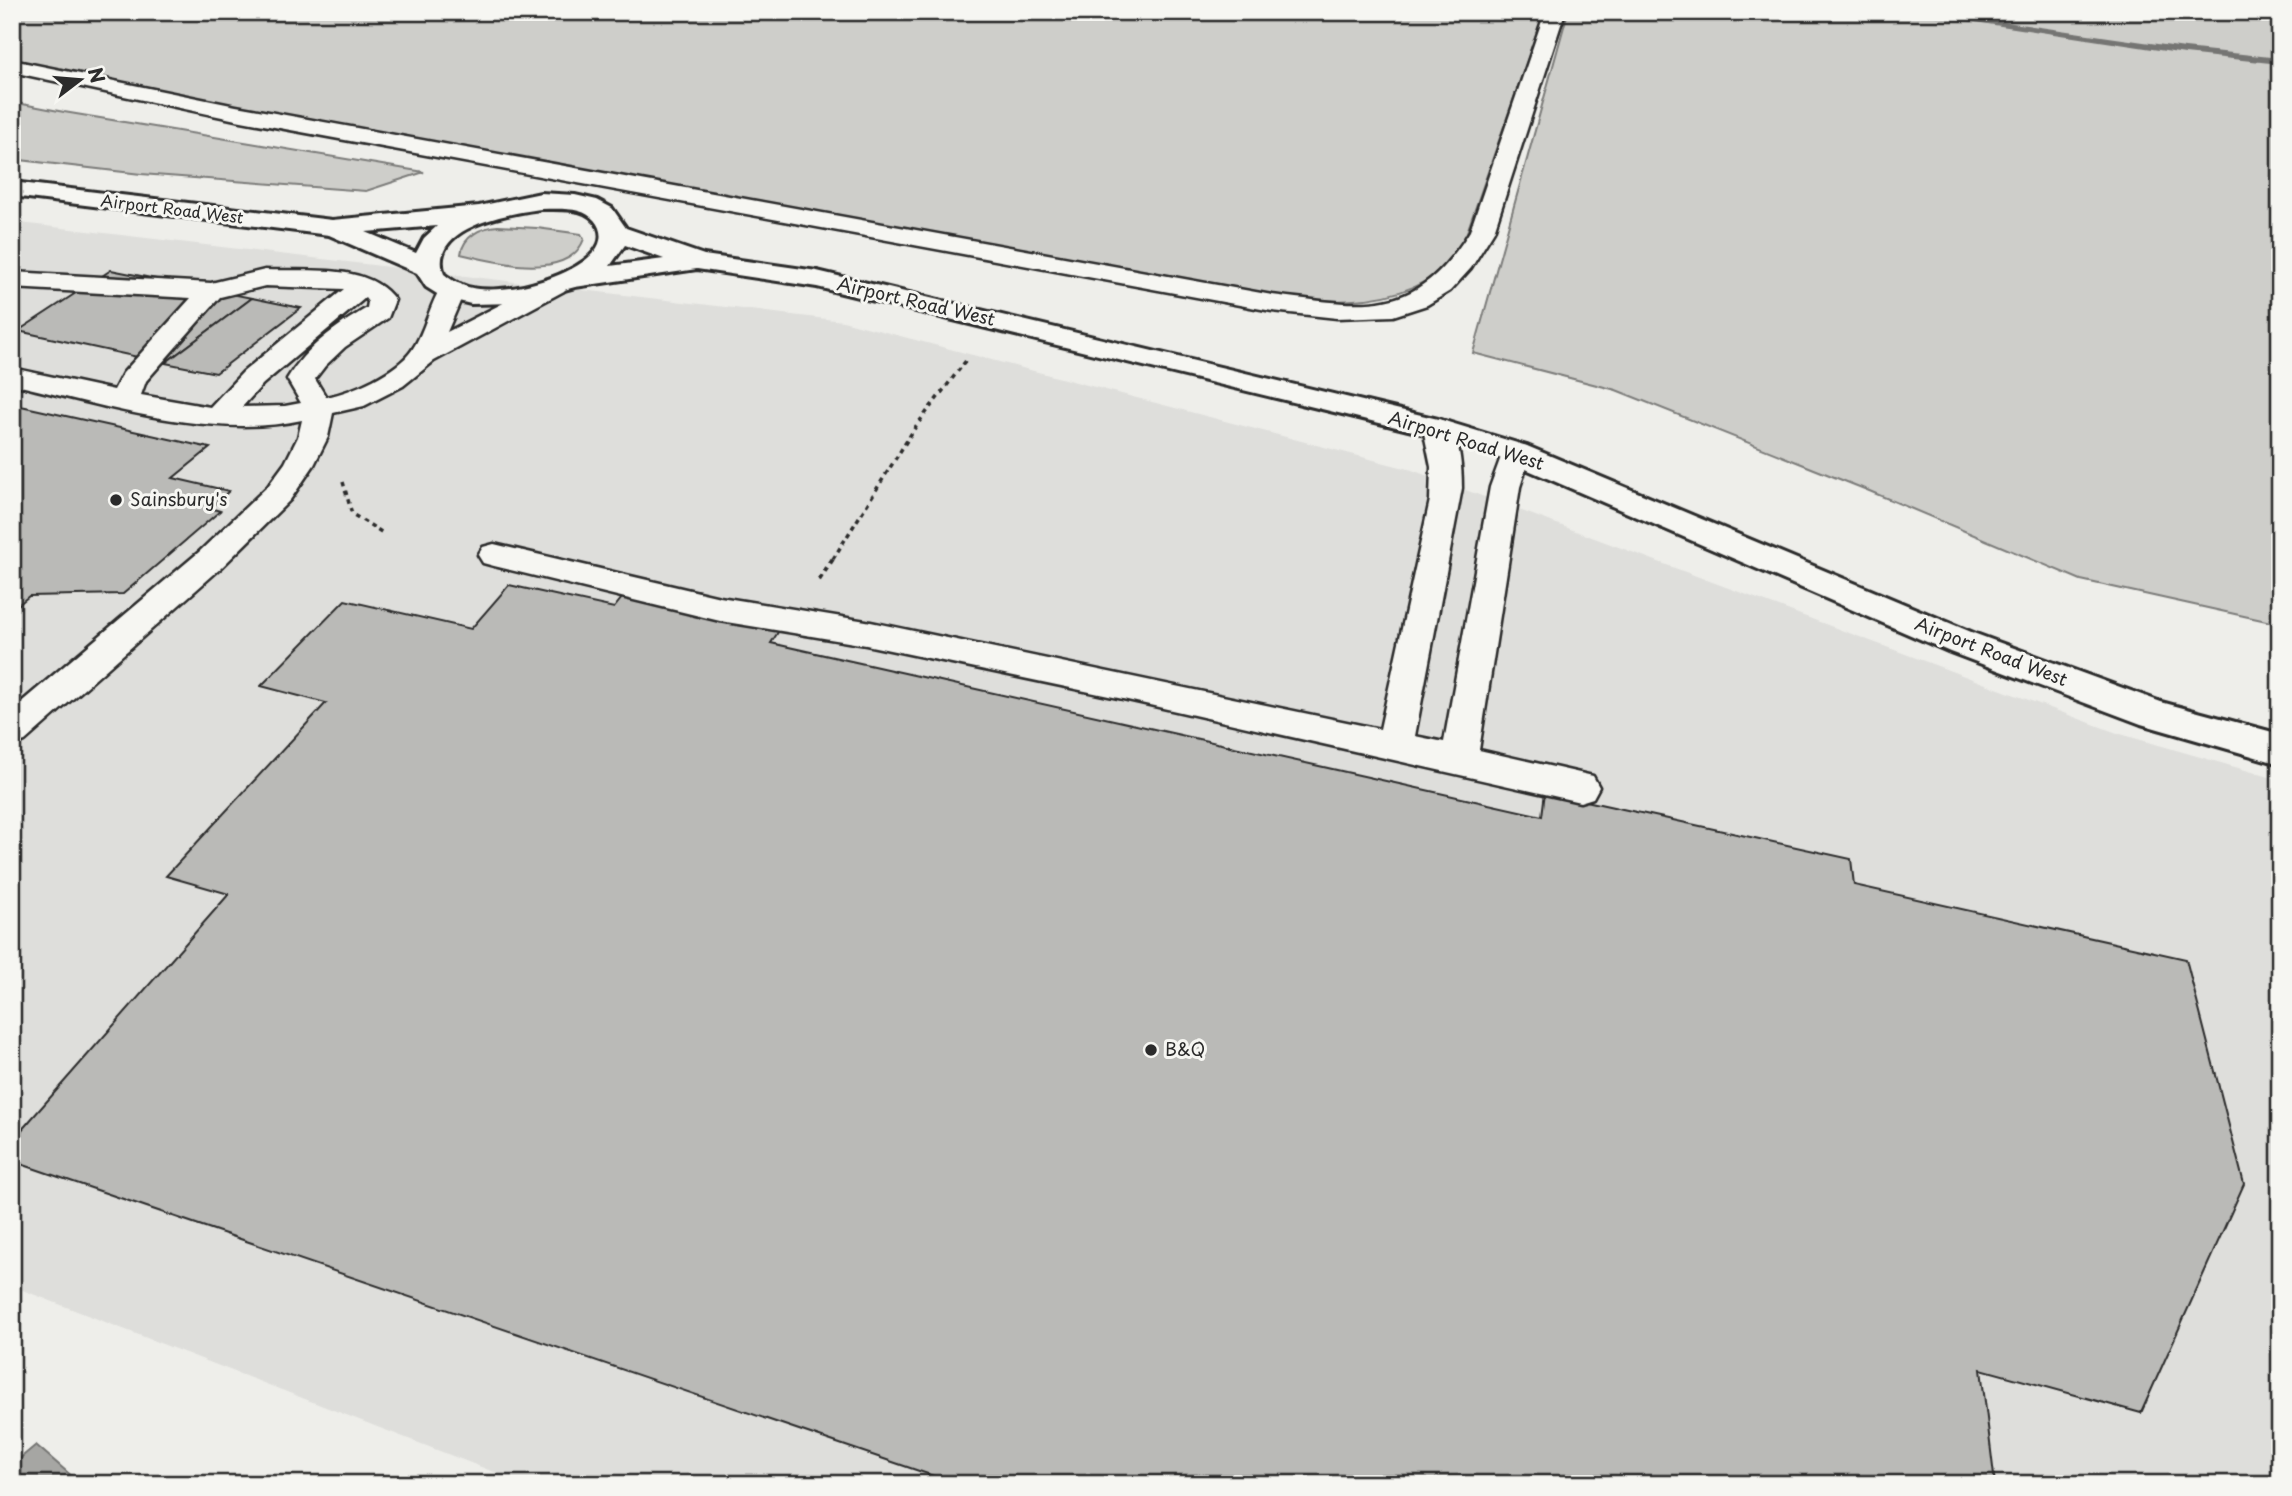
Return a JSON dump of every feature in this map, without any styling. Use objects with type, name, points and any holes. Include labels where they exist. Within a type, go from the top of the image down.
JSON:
[{"type":"street","name":"Airport Road West","points":[[12,189],[332,228],[480,214]]},
{"type":"street","points":[[428,268],[429,253],[439,239],[457,225],[480,214],[510,205],[541,201],[570,202],[594,208],[610,219],[616,233],[612,249],[605,257],[564,283]]},
{"type":"street","name":"Airport Road West","points":[[332,228],[428,268],[435,281],[452,290],[474,295],[499,296],[699,262]]},
{"type":"street","name":"Airport Road West","points":[[616,233],[699,262],[817,279],[1438,428],[1516,453],[1964,643],[2154,714],[2280,750]]},
{"type":"lane","points":[[12,66],[236,114],[1272,303],[1352,312],[1384,312],[1420,300],[1441,286],[1468,259],[1482,231],[1555,12]]},
{"type":"lane","points":[[12,280],[211,291],[265,278],[339,281],[365,285],[382,300],[379,312],[307,367],[301,379],[319,409],[313,437],[299,465],[279,493],[211,560],[12,731]]},
{"type":"lane","points":[[12,376],[124,401],[217,417],[285,415],[354,400],[393,380],[424,355],[564,283]]},
{"type":"lane","points":[[217,417],[253,378],[365,285]]},
{"type":"lane","points":[[424,355],[452,290]]},
{"type":"lane","points":[[124,401],[133,379],[211,291]]},
{"type":"lane","points":[[1395,746],[1449,495],[1446,458],[1438,428]]},
{"type":"lane","points":[[1459,761],[1505,487],[1516,453]]},
{"type":"lane","points":[[494,555],[720,610],[794,620],[1123,686],[1580,787]]},
{"type":"path","points":[[794,620],[937,397]]},
{"type":"path","points":[[341,474],[352,514],[383,533]]},
{"type":"shaded area","points":[[12,12],[1544,12],[1460,252],[1435,276],[1404,291],[1370,299],[1333,301],[1258,294],[1190,282],[12,64]]},
{"type":"shaded area","points":[[1568,12],[2280,12],[2280,624],[2081,580],[1867,490],[1616,390],[1473,353]]},
{"type":"shaded area","points":[[12,102],[424,172],[366,191],[141,174],[12,159]]},
{"type":"shaded area","points":[[12,222],[843,321],[1412,470],[2117,733],[2280,780],[2280,1484],[525,1484],[12,1286]]},
{"type":"shaded area","points":[[498,226],[581,234],[584,239],[575,252],[563,261],[547,265],[510,264],[461,254],[469,237],[486,228]]},
{"type":"shaded area","points":[[36,1445],[81,1484],[12,1484],[12,1465]]},
{"type":"building","points":[[111,270],[252,298],[165,363],[18,331]]},
{"type":"building","points":[[252,298],[301,308],[216,373],[165,363]]},
{"type":"building","name":"Sainsbury's","points":[[12,404],[210,448],[173,478],[229,491],[210,508],[220,511],[123,594],[29,596],[12,610]]},
{"type":"building","name":"B&Q","points":[[509,585],[614,608],[629,589],[784,623],[771,643],[1542,816],[1545,792],[1851,859],[1854,885],[2186,959],[2244,1184],[2141,1413],[1981,1369],[1995,1484],[957,1484],[12,1161],[12,1141],[229,894],[166,876],[326,703],[261,686],[345,600],[471,629]]},
{"type":"waterway","points":[[1914,12],[2185,51],[2280,61]]},
{"type":"place","name":"Sainsbury's","points":[[116,500]]},
{"type":"place","name":"B&Q","points":[[1151,1050]]}]
